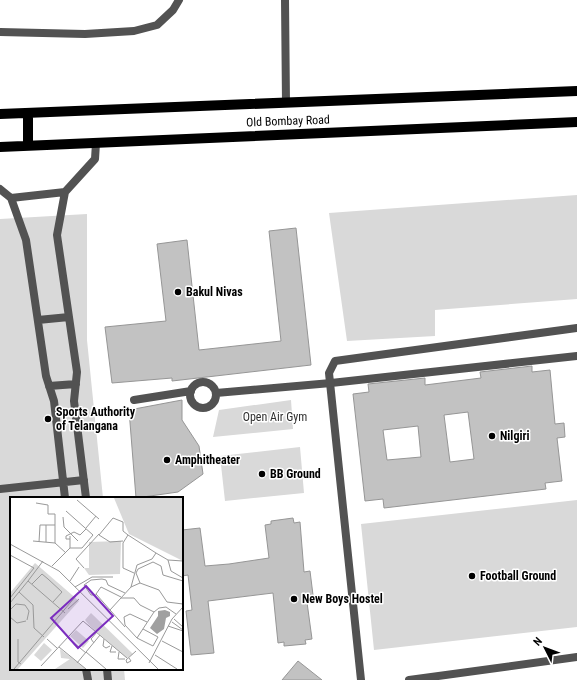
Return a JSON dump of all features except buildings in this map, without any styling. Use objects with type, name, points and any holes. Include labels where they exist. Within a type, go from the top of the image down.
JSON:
[{"type":"main road","name":"Old Bombay Road","points":[[0,114],[577,91]]},
{"type":"main road","points":[[28,114],[28,146]]},
{"type":"main road","name":"Old Bombay Road","points":[[0,147],[577,122]]},
{"type":"street","points":[[0,32],[85,34],[134,31],[157,25],[173,10],[179,0]]},
{"type":"street","points":[[285,0],[286,103]]},
{"type":"street","points":[[86,497],[74,401],[77,372],[57,235],[66,192],[95,159],[96,143]]},
{"type":"street","points":[[0,189],[11,198],[26,240],[49,386],[54,401],[65,497]]},
{"type":"street","points":[[11,198],[66,192]]},
{"type":"street","points":[[38,320],[69,317]]},
{"type":"street","points":[[361,680],[329,373],[335,361],[577,328]]},
{"type":"street","points":[[216,393],[331,383],[577,356]]},
{"type":"street","points":[[134,400],[190,390],[196,384],[204,382],[212,386],[216,393],[212,405],[200,408],[192,403],[190,390]]},
{"type":"street","points":[[49,386],[76,384]]},
{"type":"street","points":[[0,489],[84,480]]},
{"type":"street","points":[[409,680],[577,657]]},
{"type":"street","points":[[86,670],[88,680]]},
{"type":"street","points":[[107,670],[108,680]]},
{"type":"green space","points":[[577,195],[577,299],[435,310],[435,336],[347,341],[329,213]]},
{"type":"green space","name":"Sports Authority of Telangana","points":[[87,214],[87,340],[103,497],[10,497],[10,670],[124,670],[125,680],[0,680],[0,219]]},
{"type":"green space","name":"Open Air Gym","points":[[291,400],[293,429],[213,437],[219,410]]},
{"type":"green space","name":"BB Ground","points":[[300,447],[304,493],[225,501],[220,456]]},
{"type":"green space","name":"Football Ground","points":[[577,500],[577,627],[374,650],[361,524]]},
{"type":"place","name":"Bakul Nivas","points":[[178,292]]},
{"type":"place","name":"Sports Authority of Telangana","points":[[48,419]]},
{"type":"place","name":"Nilgiri","points":[[492,436]]},
{"type":"place","name":"Amphitheater","points":[[167,460]]},
{"type":"place","name":"BB Ground","points":[[262,474]]},
{"type":"place","name":"Football Ground","points":[[472,576]]},
{"type":"place","name":"New Boys Hostel","points":[[294,599]]}]
